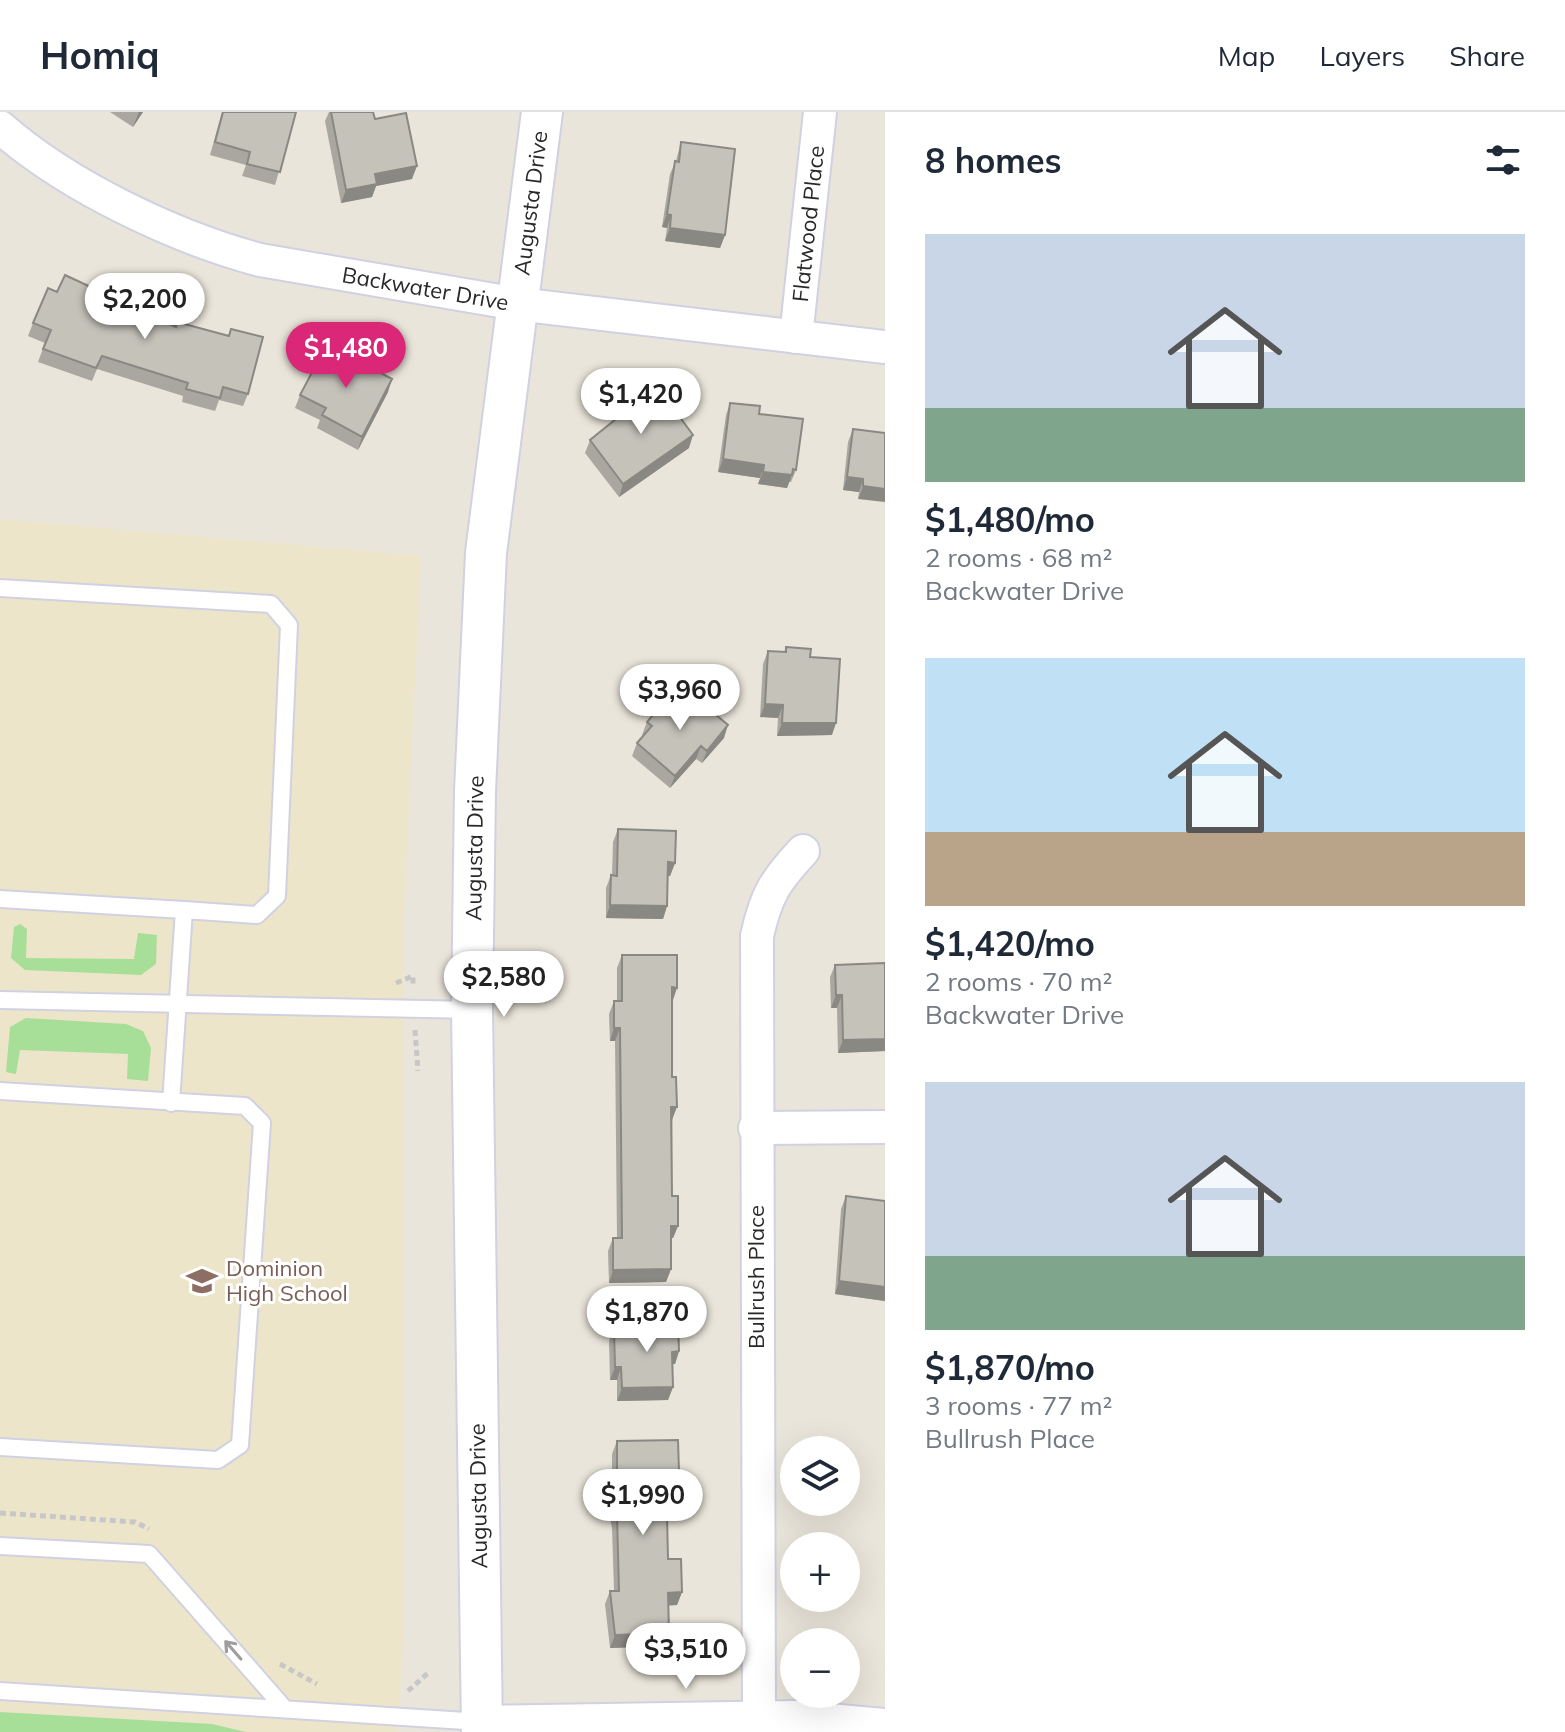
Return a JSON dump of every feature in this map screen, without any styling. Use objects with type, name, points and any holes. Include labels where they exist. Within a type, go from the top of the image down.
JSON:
[{"type":"street","name":"Augusta Drive","points":[[482,1727],[472,1010],[475,791],[486,553],[542,112]]},
{"type":"street","name":"Flatwood Place","points":[[796,337],[820,112]]},
{"type":"street","name":"Backwater Drive","points":[[0,127],[20,145],[138,215],[224,250],[260,260],[517,304],[885,347]]},
{"type":"street","name":"Bullrush Place","points":[[759,1718],[755,1128],[757,936],[764,901],[775,881],[803,851]]},
{"type":"street","points":[[755,1128],[885,1127]]},
{"type":"street","points":[[482,1727],[759,1718],[885,1725]]},
{"type":"lane","points":[[0,588],[271,604],[289,625],[277,896],[257,915],[0,900]]},
{"type":"lane","points":[[171,1103],[184,910]]},
{"type":"lane","points":[[0,1000],[472,1010]]},
{"type":"lane","points":[[0,1091],[245,1106],[262,1123],[240,1445],[218,1460],[0,1447]]},
{"type":"lane","points":[[0,1546],[149,1554],[285,1709]]},
{"type":"lane","points":[[0,1691],[285,1709],[482,1727]]},
{"type":"shaded area","name":"Dominion High School","points":[[0,519],[421,556],[403,929],[403,1634],[398,1732],[0,1732]]},
{"type":"green space","points":[[20,924],[27,929],[26,958],[134,959],[138,933],[157,935],[156,964],[141,975],[25,970],[11,958],[14,927]]},
{"type":"green space","points":[[26,1018],[126,1024],[143,1031],[151,1048],[148,1081],[127,1079],[128,1054],[20,1050],[16,1074],[6,1072],[10,1027]]},
{"type":"green space","points":[[0,1712],[212,1724],[246,1732],[0,1732]]},
{"type":"building","points":[[223,112],[296,112],[280,172],[247,164],[250,152],[215,142]]},
{"type":"building","points":[[331,112],[373,112],[375,119],[406,113],[417,166],[375,174],[377,184],[346,190]]},
{"type":"building","points":[[681,142],[735,149],[725,235],[670,228],[671,215],[667,214]]},
{"type":"building","points":[[65,275],[176,327],[177,322],[229,336],[231,329],[263,337],[248,394],[223,387],[220,398],[186,389],[188,383],[102,356],[96,368],[43,349],[51,330],[33,323],[48,288],[57,292]]},
{"type":"building","points":[[327,344],[392,379],[362,437],[322,415],[326,408],[300,395]]},
{"type":"building","points":[[657,386],[693,435],[623,484],[590,440]]},
{"type":"building","points":[[730,403],[760,406],[759,414],[803,419],[796,470],[793,469],[792,475],[763,472],[764,465],[723,459]]},
{"type":"building","points":[[853,429],[885,433],[885,489],[863,486],[863,479],[847,477]]},
{"type":"building","points":[[786,647],[811,649],[810,657],[840,659],[836,723],[782,723],[783,705],[765,704],[768,651],[786,652]]},
{"type":"building","points":[[673,691],[692,707],[698,700],[728,725],[707,751],[701,746],[675,776],[637,743],[652,726],[647,722]]},
{"type":"building","points":[[618,829],[676,831],[675,863],[668,862],[667,906],[610,905],[611,875],[617,876]]},
{"type":"building","points":[[622,955],[677,955],[677,988],[672,987],[672,1077],[676,1077],[677,1107],[671,1107],[672,1196],[678,1196],[678,1226],[671,1226],[671,1269],[613,1270],[613,1238],[622,1238],[620,1028],[614,1028],[614,1001],[622,1001]]},
{"type":"building","points":[[885,963],[885,1039],[843,1040],[842,995],[836,995],[835,965]]},
{"type":"building","points":[[846,1196],[885,1201],[885,1287],[839,1281]]},
{"type":"building","points":[[651,1319],[678,1319],[679,1351],[672,1352],[673,1387],[622,1388],[621,1367],[615,1367],[614,1328],[651,1327]]},
{"type":"building","points":[[678,1440],[679,1472],[666,1472],[668,1559],[681,1559],[682,1592],[668,1593],[669,1633],[615,1635],[610,1591],[619,1591],[617,1515],[614,1498],[608,1498],[607,1471],[617,1471],[617,1441]]},
{"type":"place","name":"Dominion High School","points":[[202,1281]]}]
